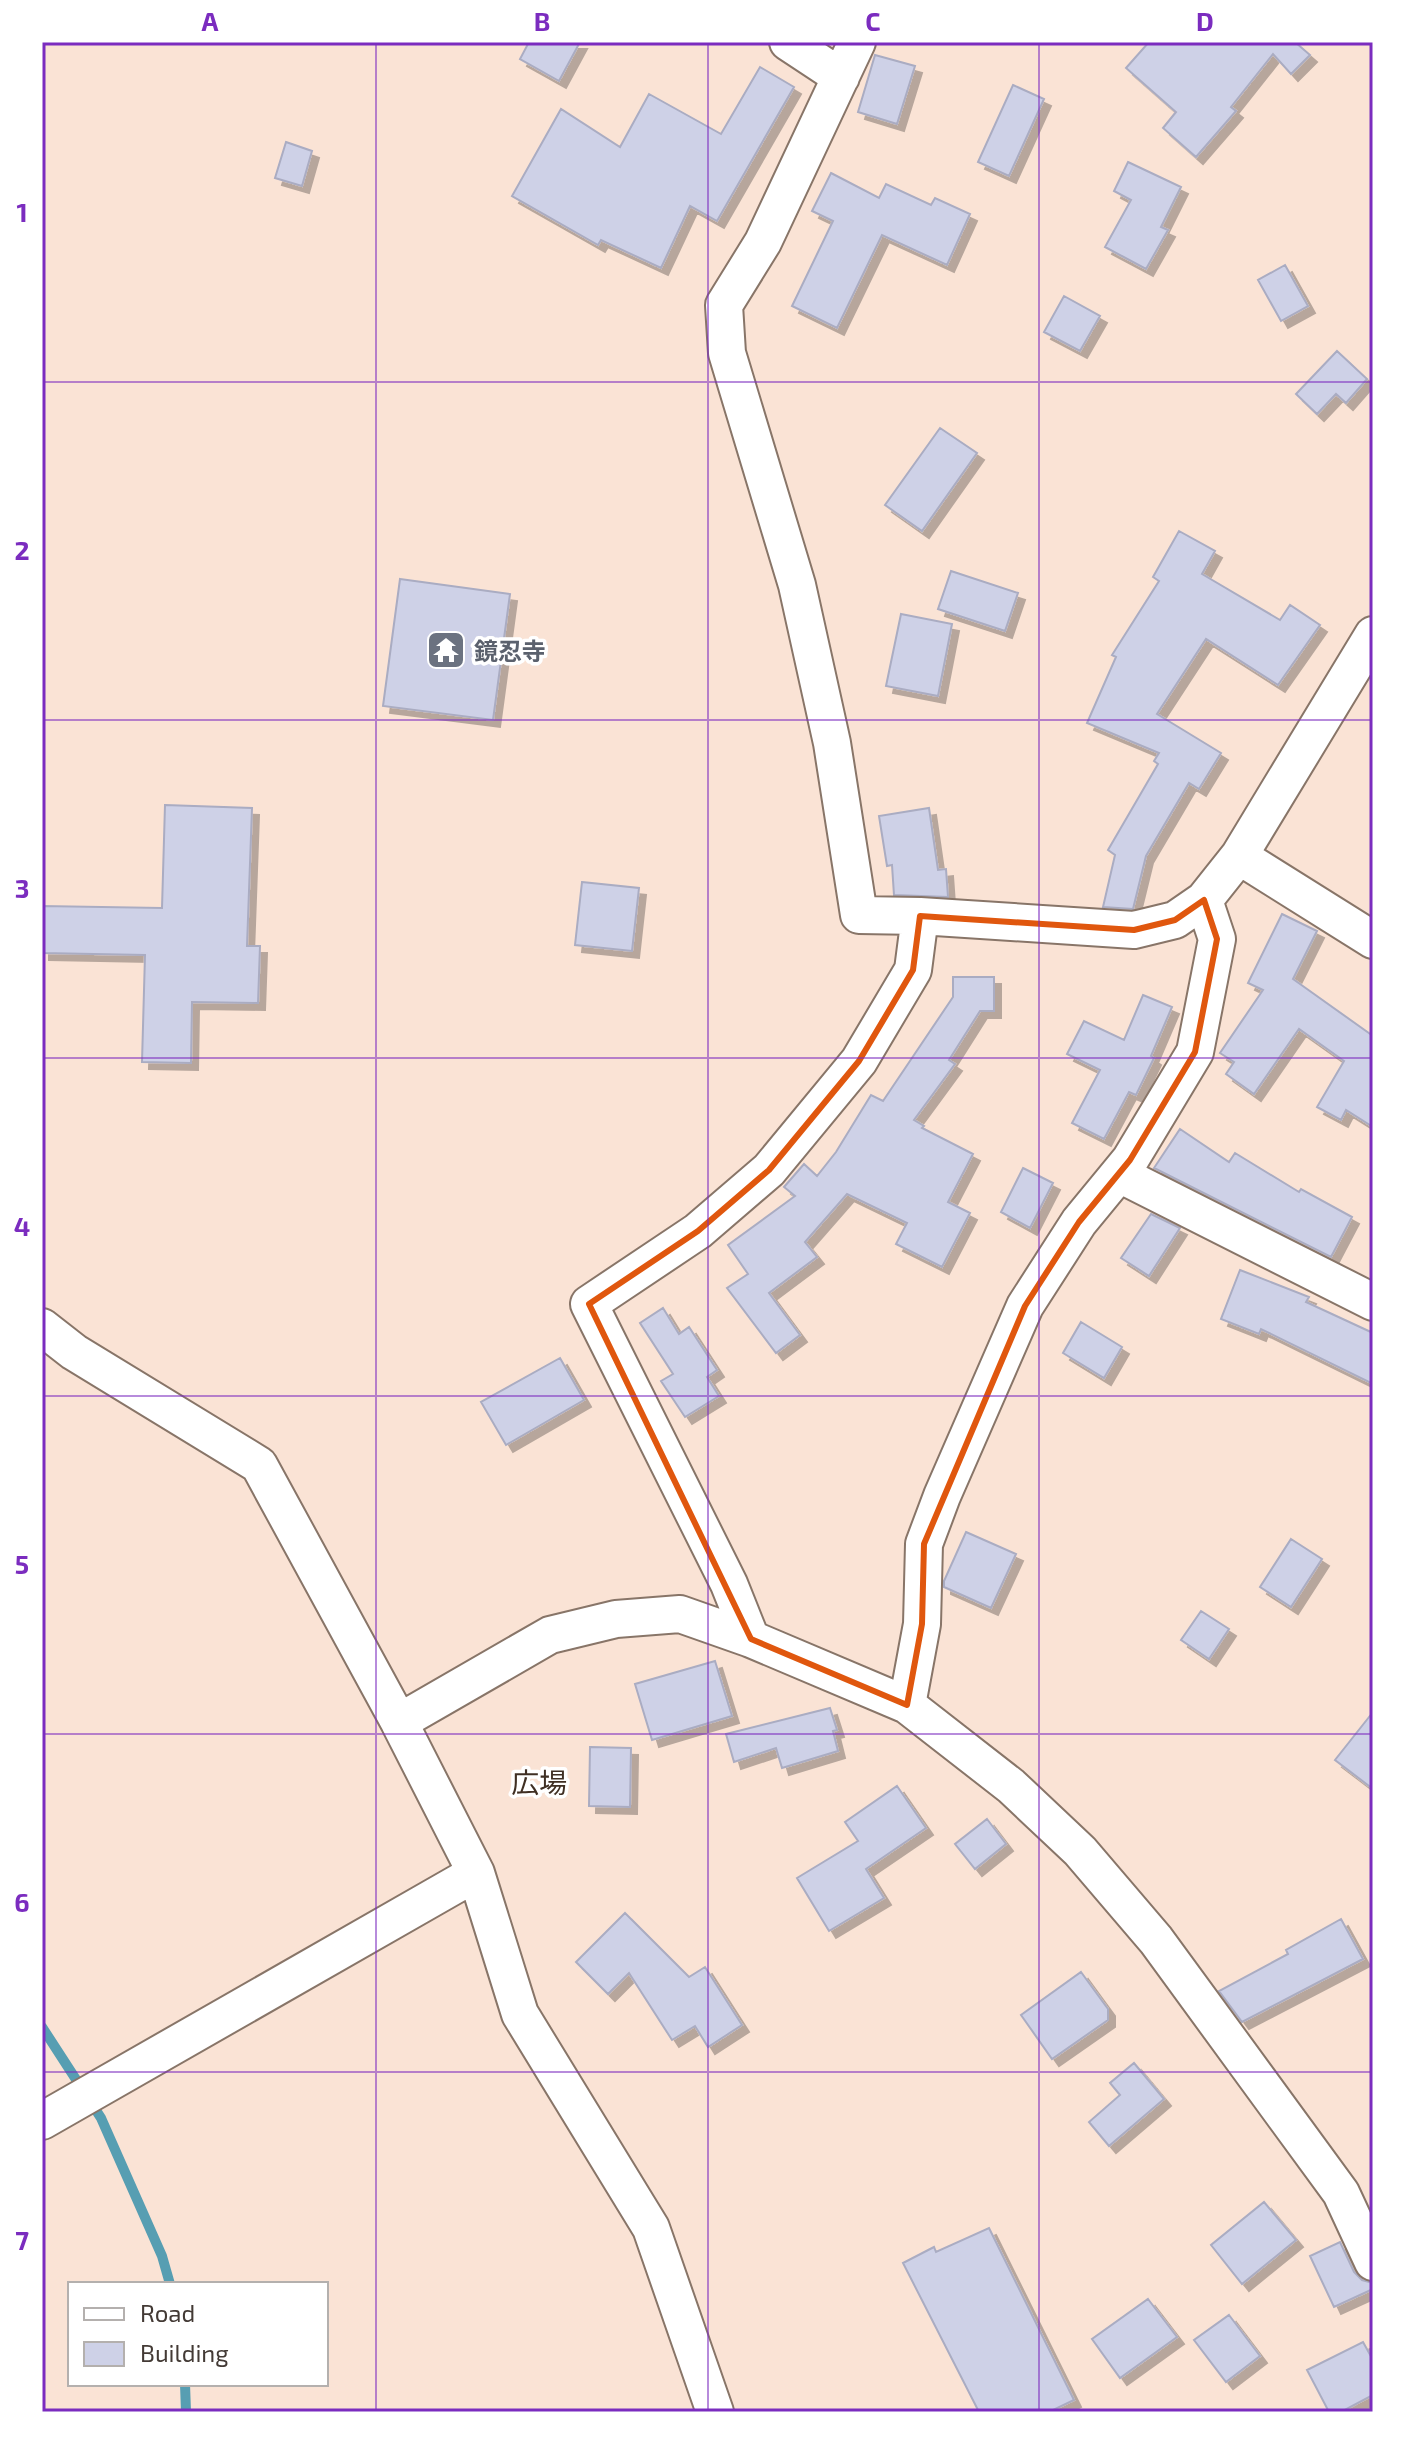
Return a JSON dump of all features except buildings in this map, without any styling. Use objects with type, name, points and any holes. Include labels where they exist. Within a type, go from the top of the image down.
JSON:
[{"type":"street","points":[[788,42],[841,77]]},
{"type":"street","points":[[857,42],[763,242],[724,305],[727,353],[797,585],[832,743],[859,915],[1134,930],[1175,920],[1204,900],[1239,856],[1373,635]]},
{"type":"street","points":[[1239,856],[1373,940]]},
{"type":"street","points":[[907,1705],[922,1624],[924,1544],[1025,1306],[1079,1222],[1130,1160],[1195,1052],[1217,939],[1204,900]]},
{"type":"street","points":[[751,1639],[729,1584],[589,1304],[698,1231],[769,1170],[859,1061],[913,970],[920,916]]},
{"type":"street","points":[[1119,1174],[1373,1302]]},
{"type":"street","points":[[42,1327],[74,1352],[259,1465],[399,1722],[476,1873],[520,2014],[651,2228],[715,2412]]},
{"type":"street","points":[[399,1722],[550,1635],[616,1619],[680,1614],[751,1639],[907,1705],[1011,1786],[1080,1851],[1156,1940],[1341,2193],[1373,2262]]},
{"type":"street","points":[[53,2115],[476,1873]]},
{"type":"highlighted area","points":[[1204,900],[1217,939],[1195,1052],[1130,1160],[1079,1222],[1025,1306],[924,1544],[922,1624],[907,1705],[751,1639],[589,1304],[698,1231],[769,1170],[859,1061],[913,970],[920,916],[1134,930],[1175,920]]},
{"type":"waterway","points":[[42,2027],[101,2118],[162,2256],[169,2282]]},
{"type":"waterway","points":[[185,2386],[186,2412]]},
{"type":"place","name":"鏡忍寺","points":[[446,650]]},
{"type":"district","name":"広場","points":[[539,1782]]}]
